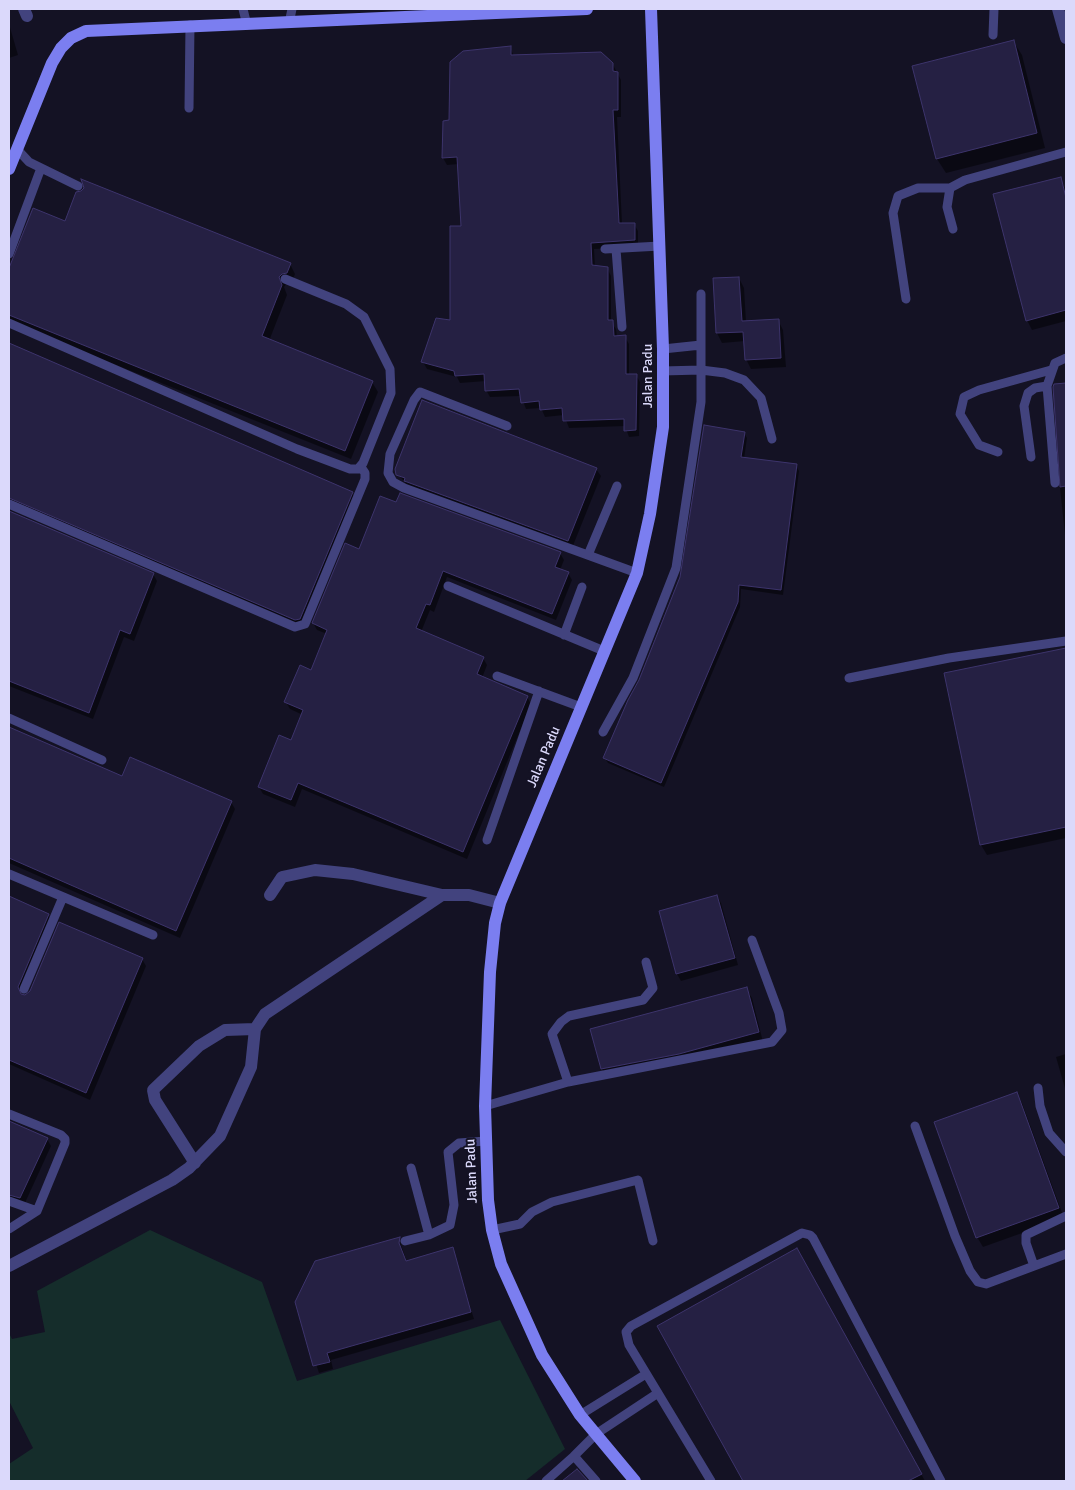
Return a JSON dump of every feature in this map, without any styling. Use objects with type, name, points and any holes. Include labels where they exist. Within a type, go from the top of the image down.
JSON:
[{"type":"street","points":[[9,169],[52,63],[61,48],[71,38],[96,29],[190,25],[247,25],[454,12],[587,9]]},
{"type":"street","name":"Jalan Padu","points":[[635,1481],[580,1415],[542,1355],[501,1264],[492,1230],[488,1200],[485,1106],[488,999],[495,923],[500,903],[637,573],[650,514],[663,427],[663,349],[651,9]]},
{"type":"street","points":[[1058,9],[1066,38]]},
{"type":"street","points":[[270,895],[282,877],[315,870],[353,874],[442,895],[469,895],[500,903]]},
{"type":"street","points":[[9,1266],[172,1180],[195,1163],[220,1136],[239,1097],[251,1067],[256,1029],[265,1014],[280,1002],[442,895]]},
{"type":"street","points":[[195,1163],[155,1100],[153,1090],[199,1046],[225,1030],[256,1029]]},
{"type":"lane","points":[[243,9],[247,25]]},
{"type":"lane","points":[[289,23],[292,9]]},
{"type":"lane","points":[[993,35],[994,9]]},
{"type":"lane","points":[[189,108],[190,25]]},
{"type":"lane","points":[[16,149],[29,162],[78,186]]},
{"type":"lane","points":[[906,299],[892,213],[898,196],[918,188],[950,188],[965,180],[1066,152]]},
{"type":"lane","points":[[9,254],[41,168]]},
{"type":"lane","points":[[950,188],[947,207],[953,229]]},
{"type":"lane","points":[[605,249],[660,246]]},
{"type":"lane","points":[[616,249],[622,327]]},
{"type":"lane","points":[[285,279],[346,304],[364,318],[390,369],[393,382],[392,393],[361,467]]},
{"type":"lane","points":[[603,732],[633,678],[676,568],[701,402],[701,294]]},
{"type":"lane","points":[[9,323],[297,449],[350,469],[361,467]]},
{"type":"lane","points":[[663,349],[701,345]]},
{"type":"lane","points":[[1055,483],[1046,386],[1051,370],[1056,363],[1066,358]]},
{"type":"lane","points":[[662,372],[701,370],[725,373],[744,380],[761,398],[772,439]]},
{"type":"lane","points":[[998,452],[979,445],[960,414],[964,398],[979,390],[1051,370]]},
{"type":"lane","points":[[1032,457],[1024,406],[1028,393],[1035,388],[1046,386]]},
{"type":"lane","points":[[507,426],[420,392],[414,400],[390,454],[388,473],[393,482],[404,488],[637,573]]},
{"type":"lane","points":[[9,504],[296,627],[305,624],[365,479],[365,473],[361,467]]},
{"type":"lane","points":[[588,555],[617,486]]},
{"type":"lane","points":[[448,586],[604,651]]},
{"type":"lane","points":[[564,634],[582,587]]},
{"type":"lane","points":[[849,678],[949,658],[1066,641]]},
{"type":"lane","points":[[497,676],[581,707]]},
{"type":"lane","points":[[487,840],[539,691]]},
{"type":"lane","points":[[9,718],[102,760]]},
{"type":"lane","points":[[9,874],[153,935]]},
{"type":"lane","points":[[24,989],[63,897]]},
{"type":"lane","points":[[485,1106],[568,1082],[772,1042],[782,1030],[779,1013],[752,940]]},
{"type":"lane","points":[[568,1082],[552,1034],[561,1022],[569,1016],[643,1000],[653,988],[646,962]]},
{"type":"lane","points":[[1038,1088],[1040,1106],[1049,1133],[1066,1152]]},
{"type":"lane","points":[[9,1114],[65,1138],[65,1143],[37,1211],[9,1229]]},
{"type":"lane","points":[[915,1126],[955,1236],[970,1271],[978,1282],[986,1284],[1066,1254]]},
{"type":"lane","points":[[405,1241],[429,1235],[450,1224],[454,1205],[448,1152],[459,1143],[486,1141]]},
{"type":"lane","points":[[411,1168],[429,1235]]},
{"type":"lane","points":[[492,1230],[520,1224],[532,1212],[552,1202],[638,1180],[653,1241]]},
{"type":"lane","points":[[9,1201],[37,1211]]},
{"type":"lane","points":[[1034,1266],[1026,1243],[1026,1235],[1066,1216]]},
{"type":"lane","points":[[712,1481],[626,1340],[628,1329],[798,1234],[806,1233],[813,1238],[941,1481]]},
{"type":"lane","points":[[580,1415],[646,1374]]},
{"type":"lane","points":[[546,1481],[596,1434],[658,1392]]},
{"type":"lane","points":[[574,1456],[596,1481]]},
{"type":"green space","points":[[150,1230],[262,1282],[297,1381],[500,1320],[565,1449],[525,1481],[9,1481],[9,1464],[33,1448],[9,1401],[9,1333],[12,1339],[45,1332],[37,1291]]},
{"type":"building","points":[[1014,40],[1037,133],[936,159],[912,66]]},
{"type":"building","points":[[511,46],[511,55],[601,52],[613,63],[613,71],[618,72],[618,110],[613,110],[619,223],[635,223],[635,240],[591,243],[592,265],[608,267],[608,320],[613,320],[614,336],[626,335],[626,374],[637,374],[636,430],[624,431],[624,419],[563,421],[562,408],[540,410],[539,401],[521,403],[519,389],[485,391],[484,374],[455,376],[454,371],[421,362],[436,318],[450,320],[450,226],[461,226],[457,157],[442,158],[443,121],[449,120],[450,62],[463,51]]},
{"type":"building","points":[[1061,177],[1066,198],[1066,310],[1026,321],[993,194]]},
{"type":"building","points":[[81,179],[291,263],[287,273],[279,277],[282,285],[262,336],[373,381],[345,451],[9,315],[9,268],[33,208],[65,221],[76,192],[84,188]]},
{"type":"building","points":[[739,277],[742,321],[779,319],[781,358],[745,360],[743,332],[716,333],[713,278]]},
{"type":"building","points":[[9,343],[353,492],[300,619],[295,620],[9,498]]},
{"type":"building","points":[[1066,383],[1066,486],[1060,487],[1053,387],[1054,384]]},
{"type":"building","points":[[422,400],[597,468],[568,541],[404,481],[405,478],[396,475],[395,469]]},
{"type":"building","points":[[704,425],[745,432],[741,457],[797,464],[781,590],[739,585],[738,602],[661,783],[603,758],[628,700],[639,680],[680,577]]},
{"type":"building","points":[[400,493],[561,552],[555,567],[569,572],[552,614],[443,571],[430,605],[426,604],[416,628],[484,657],[477,674],[528,696],[463,852],[298,783],[291,800],[258,787],[279,735],[291,740],[303,710],[284,702],[300,665],[311,670],[327,630],[312,623],[345,543],[359,549],[380,496],[396,502]]},
{"type":"building","points":[[9,511],[154,573],[130,634],[120,630],[89,713],[9,681]]},
{"type":"building","points":[[1066,648],[1066,827],[980,845],[944,673]]},
{"type":"building","points":[[9,727],[122,776],[130,757],[232,801],[176,931],[9,858]]},
{"type":"building","points":[[717,895],[735,958],[676,974],[659,911]]},
{"type":"building","points":[[9,896],[49,914],[18,987],[21,994],[25,995],[30,991],[59,922],[143,958],[86,1093],[9,1060]]},
{"type":"building","points":[[747,987],[759,1032],[679,1054],[601,1069],[590,1029]]},
{"type":"building","points":[[1017,1092],[1059,1208],[976,1238],[934,1122]]},
{"type":"building","points":[[9,1121],[48,1138],[20,1198],[9,1195]]},
{"type":"building","points":[[400,1237],[399,1243],[406,1261],[453,1247],[471,1312],[327,1353],[330,1362],[313,1366],[295,1302],[315,1261]]},
{"type":"building","points":[[797,1248],[922,1474],[908,1481],[743,1481],[657,1326]]},
{"type":"building","points":[[577,1469],[588,1481],[562,1481]]}]
